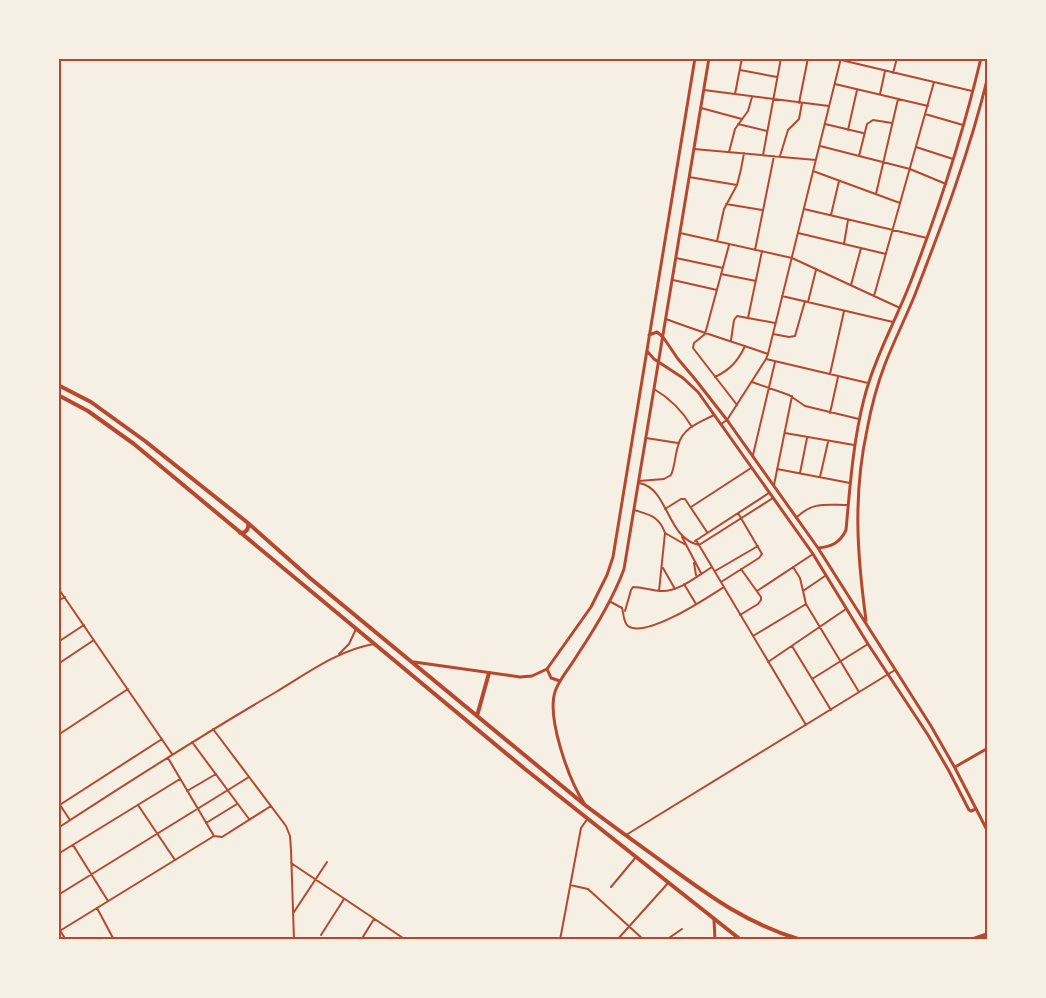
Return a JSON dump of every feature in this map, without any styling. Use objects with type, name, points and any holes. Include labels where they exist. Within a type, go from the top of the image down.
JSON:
[{"type":"highway","points":[[58,385],[91,402],[144,440],[248,523],[310,578],[625,836],[733,912],[767,928],[801,939]]},
{"type":"highway","points":[[58,395],[88,411],[134,444],[525,769],[741,939]]},
{"type":"highway","points":[[240,533],[248,529],[248,523]]},
{"type":"highway","points":[[256,546],[259,539],[265,537]]},
{"type":"highway","points":[[477,716],[489,673]]},
{"type":"highway","points":[[971,939],[987,934]]},
{"type":"street","points":[[413,662],[526,677],[537,675],[548,669],[591,608],[607,575],[613,557],[695,58]]},
{"type":"street","points":[[585,805],[568,772],[554,715],[553,697],[560,681],[610,602],[624,569],[709,58]]},
{"type":"street","points":[[735,94],[742,58]]},
{"type":"street","points":[[763,155],[781,58]]},
{"type":"street","points":[[780,156],[788,130],[799,119],[808,58]]},
{"type":"street","points":[[893,73],[897,58]]},
{"type":"street","points":[[818,548],[832,545],[843,537],[846,530],[854,445],[868,383],[900,308],[946,184],[965,125],[981,58]]},
{"type":"street","points":[[721,424],[726,420],[768,354],[841,59],[973,91]]},
{"type":"street","points":[[740,70],[777,77]]},
{"type":"street","points":[[880,95],[885,71]]},
{"type":"street","points":[[866,622],[859,561],[858,495],[861,462],[874,397],[925,270],[959,171],[987,76]]},
{"type":"street","points":[[874,296],[934,82]]},
{"type":"street","points":[[835,84],[928,106]]},
{"type":"street","points":[[703,90],[830,106]]},
{"type":"street","points":[[848,130],[857,90]]},
{"type":"street","points":[[729,152],[733,133],[748,111],[752,96]]},
{"type":"street","points":[[876,194],[898,99]]},
{"type":"street","points":[[700,108],[742,119]]},
{"type":"street","points":[[925,114],[965,125]]},
{"type":"street","points":[[859,156],[867,124],[873,120],[892,123]]},
{"type":"street","points":[[738,124],[767,131]]},
{"type":"street","points":[[825,124],[864,134]]},
{"type":"street","points":[[820,146],[910,169],[946,184]]},
{"type":"street","points":[[916,147],[954,159]]},
{"type":"street","points":[[694,149],[816,160]]},
{"type":"street","points":[[717,241],[724,209],[737,185],[744,153]]},
{"type":"street","points":[[755,250],[774,156]]},
{"type":"street","points":[[813,171],[900,203]]},
{"type":"street","points":[[689,177],[737,185]]},
{"type":"street","points":[[831,215],[839,181]]},
{"type":"street","points":[[726,204],[763,210]]},
{"type":"street","points":[[804,209],[927,238]]},
{"type":"street","points":[[844,244],[848,219]]},
{"type":"street","points":[[680,233],[792,258],[900,308]]},
{"type":"street","points":[[798,233],[886,254]]},
{"type":"street","points":[[729,244],[705,334],[694,343],[693,348],[736,405]]},
{"type":"street","points":[[851,285],[861,248]]},
{"type":"street","points":[[748,318],[762,251]]},
{"type":"street","points":[[676,258],[723,268]]},
{"type":"street","points":[[773,334],[791,338],[795,336],[816,269]]},
{"type":"street","points":[[721,274],[756,281]]},
{"type":"street","points":[[672,279],[717,290]]},
{"type":"street","points":[[782,296],[894,322]]},
{"type":"street","points":[[830,374],[844,311]]},
{"type":"street","points":[[730,340],[735,317],[775,323]]},
{"type":"street","points":[[666,319],[768,354]]},
{"type":"street","points":[[649,335],[657,332],[663,337],[753,456],[818,548],[931,726],[987,832]]},
{"type":"street","points":[[715,377],[734,365],[745,346]]},
{"type":"street","points":[[647,351],[658,362],[691,385],[721,424],[813,555],[933,744],[969,810],[976,809]]},
{"type":"street","points":[[766,360],[868,383]]},
{"type":"street","points":[[753,456],[775,362]]},
{"type":"street","points":[[830,412],[838,376]]},
{"type":"street","points":[[752,381],[792,396],[805,406],[859,419]]},
{"type":"street","points":[[654,389],[676,404],[692,427]]},
{"type":"street","points":[[774,487],[792,396]]},
{"type":"street","points":[[639,482],[664,479],[671,475],[681,437],[692,427],[714,415]]},
{"type":"street","points":[[785,433],[854,445]]},
{"type":"street","points":[[800,473],[807,436]]},
{"type":"street","points":[[646,438],[678,443]]},
{"type":"street","points":[[820,477],[828,440]]},
{"type":"street","points":[[691,507],[751,468]]},
{"type":"street","points":[[777,469],[850,483]]},
{"type":"street","points":[[639,482],[654,490],[701,573]]},
{"type":"street","points":[[694,544],[707,532],[769,493]]},
{"type":"street","points":[[682,537],[699,545],[773,498]]},
{"type":"street","points":[[665,509],[682,499],[687,500],[707,532]]},
{"type":"street","points":[[796,518],[810,506],[848,505]]},
{"type":"street","points":[[634,510],[651,515],[663,526],[665,533],[659,591]]},
{"type":"street","points":[[721,582],[761,556],[761,551],[738,513]]},
{"type":"street","points":[[665,533],[686,545]]},
{"type":"street","points":[[696,540],[806,725]]},
{"type":"street","points":[[715,571],[758,546]]},
{"type":"street","points":[[757,591],[813,555]]},
{"type":"street","points":[[694,560],[696,576]]},
{"type":"street","points":[[662,567],[675,589]]},
{"type":"street","points":[[624,614],[633,587],[659,591],[675,589],[712,567]]},
{"type":"street","points":[[793,567],[800,578],[806,604],[859,692]]},
{"type":"street","points":[[740,615],[760,603],[761,598],[741,569]]},
{"type":"street","points":[[802,591],[826,576]]},
{"type":"street","points":[[684,584],[696,604]]},
{"type":"street","points":[[610,602],[620,606],[626,623],[630,627],[637,628],[670,619],[724,587]]},
{"type":"street","points":[[58,588],[172,754]]},
{"type":"street","points":[[58,601],[65,597]]},
{"type":"street","points":[[753,636],[806,604]]},
{"type":"street","points":[[768,662],[846,609]]},
{"type":"street","points":[[58,642],[84,624]]},
{"type":"street","points":[[338,656],[349,644],[356,629]]},
{"type":"street","points":[[58,664],[94,640]]},
{"type":"street","points":[[58,828],[167,757],[338,656],[375,644]]},
{"type":"street","points":[[812,679],[868,644]]},
{"type":"street","points":[[792,646],[831,710]]},
{"type":"street","points":[[548,669],[551,678],[560,681]]},
{"type":"street","points":[[625,836],[895,670]]},
{"type":"street","points":[[58,735],[128,689]]},
{"type":"street","points":[[213,729],[286,826],[290,836],[294,939]]},
{"type":"street","points":[[70,820],[59,804],[162,739]]},
{"type":"street","points":[[192,742],[249,820]]},
{"type":"street","points":[[955,768],[987,748]]},
{"type":"street","points":[[167,757],[214,836]]},
{"type":"street","points":[[187,792],[216,774]]},
{"type":"street","points":[[58,895],[249,777]]},
{"type":"street","points":[[58,854],[180,779]]},
{"type":"street","points":[[206,824],[237,804]]},
{"type":"street","points":[[138,805],[175,860]]},
{"type":"street","points":[[66,939],[59,931],[214,836],[222,837],[271,806]]},
{"type":"street","points":[[560,939],[581,828],[588,818]]},
{"type":"street","points":[[73,845],[108,901]]},
{"type":"street","points":[[611,887],[637,856]]},
{"type":"street","points":[[293,914],[327,862]]},
{"type":"street","points":[[291,863],[406,939]]},
{"type":"street","points":[[617,939],[669,882]]},
{"type":"street","points":[[570,885],[588,889],[644,939]]},
{"type":"street","points":[[321,935],[344,898]]},
{"type":"street","points":[[97,908],[114,939]]},
{"type":"street","points":[[361,939],[374,918]]},
{"type":"street","points":[[714,918],[715,939]]},
{"type":"street","points":[[666,939],[682,929]]}]
